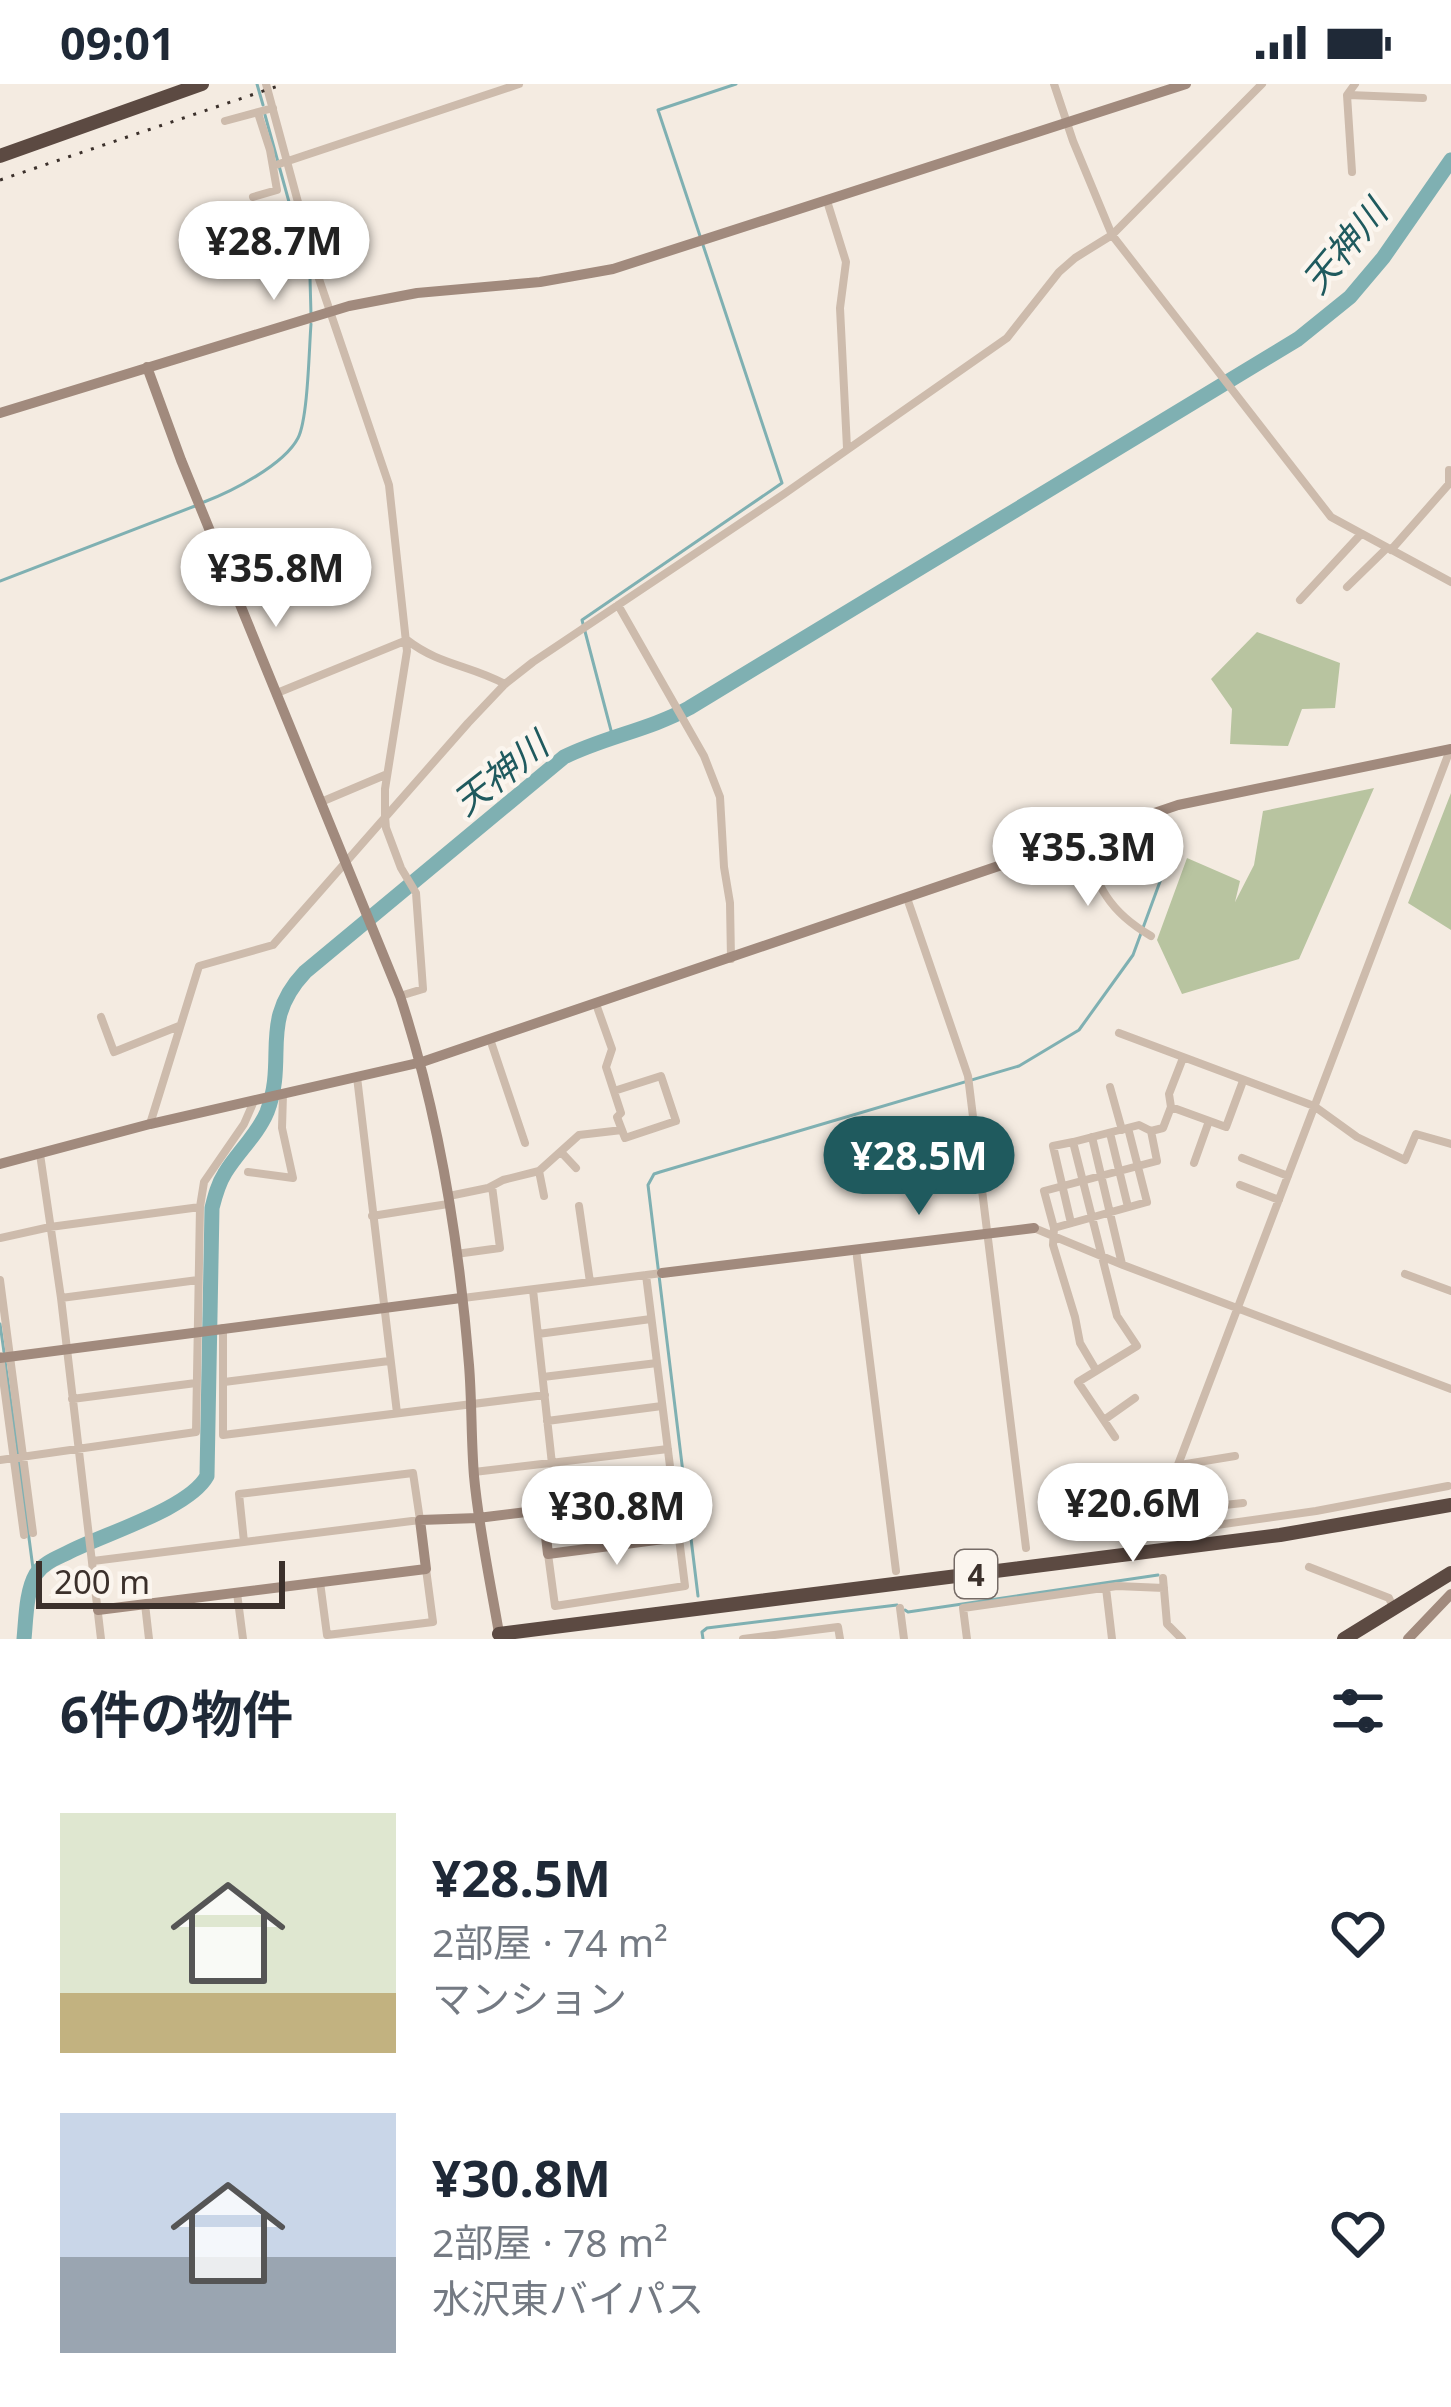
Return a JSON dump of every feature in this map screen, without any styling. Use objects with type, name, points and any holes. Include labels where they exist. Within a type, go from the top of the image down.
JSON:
[{"type":"highway","points":[[0,156],[202,84]]},
{"type":"highway","name":"4","points":[[499,1637],[1280,1535],[1451,1505]]},
{"type":"highway","points":[[1351,1637],[1451,1573]]},
{"type":"street","points":[[266,84],[265,111],[281,164],[389,485],[407,640],[385,816],[401,868],[416,893],[423,989],[400,996]]},
{"type":"street","points":[[281,164],[519,84]]},
{"type":"street","points":[[1054,84],[1112,236],[1330,518],[1451,582]]},
{"type":"street","points":[[0,412],[329,311],[417,293],[613,269],[1186,84]]},
{"type":"street","points":[[150,1124],[199,966],[272,945],[506,684],[1007,338],[1058,272],[1112,236],[1262,84]]},
{"type":"street","points":[[1352,172],[1347,95],[1355,84]]},
{"type":"street","points":[[1347,95],[1423,98]]},
{"type":"street","points":[[225,121],[265,111]]},
{"type":"street","points":[[253,197],[277,190],[281,164],[265,111]]},
{"type":"street","points":[[827,202],[846,262],[840,308],[848,448]]},
{"type":"street","points":[[147,367],[400,996],[422,1062],[448,1200],[472,1404],[478,1518],[499,1637]]},
{"type":"street","points":[[1347,586],[1449,484],[1449,470]]},
{"type":"street","points":[[1300,600],[1361,534]]},
{"type":"street","points":[[618,605],[704,756],[720,797],[731,959]]},
{"type":"street","points":[[407,640],[427,655],[482,671],[506,684]]},
{"type":"street","points":[[277,693],[407,640]]},
{"type":"street","points":[[0,1164],[150,1124],[422,1062],[1162,810],[1451,749]]},
{"type":"street","points":[[1448,1486],[1316,1511],[1160,1532],[1160,1512],[1451,749]]},
{"type":"street","points":[[321,802],[387,775]]},
{"type":"street","points":[[1081,837],[1100,889],[1129,923],[1151,936]]},
{"type":"street","points":[[907,898],[968,1081],[1026,1548]]},
{"type":"street","points":[[596,1004],[611,1049],[606,1067],[625,1138],[676,1121],[661,1076],[614,1091]]},
{"type":"street","points":[[101,1017],[114,1052],[179,1025]]},
{"type":"street","points":[[1119,1033],[1314,1106],[1358,1137],[1406,1160],[1416,1134],[1451,1144]]},
{"type":"street","points":[[490,1040],[525,1143]]},
{"type":"street","points":[[1072,1224],[1053,1146],[1139,1125],[1151,1131],[1163,1128],[1183,1058]]},
{"type":"street","points":[[357,1077],[397,1413]]},
{"type":"street","points":[[1171,1107],[1226,1127],[1244,1082]]},
{"type":"street","points":[[1053,1232],[1148,1202],[1110,1088]]},
{"type":"street","points":[[248,1172],[293,1178],[282,1128],[283,1094]]},
{"type":"street","points":[[0,1460],[196,1432],[204,1181],[244,1124],[254,1100]]},
{"type":"street","points":[[1194,1163],[1210,1121]]},
{"type":"street","points":[[371,1216],[448,1200],[539,1171],[579,1135],[622,1130]]},
{"type":"street","points":[[1096,1370],[1080,1343],[1053,1245],[1044,1191],[1156,1161],[1151,1131]]},
{"type":"street","points":[[1110,1133],[1128,1207]]},
{"type":"street","points":[[1092,1137],[1123,1265]]},
{"type":"street","points":[[1073,1142],[1117,1316],[1137,1346],[1078,1382],[1115,1437]]},
{"type":"street","points":[[561,1152],[576,1168]]},
{"type":"street","points":[[40,1154],[101,1639]]},
{"type":"street","points":[[1242,1158],[1288,1176]]},
{"type":"street","points":[[539,1171],[544,1196]]},
{"type":"street","points":[[1240,1185],[1279,1200]]},
{"type":"street","points":[[455,1254],[500,1248],[492,1186]]},
{"type":"street","points":[[579,1206],[590,1282]]},
{"type":"street","points":[[0,1238],[200,1208]]},
{"type":"street","points":[[3,1356],[1034,1228],[1451,1389]]},
{"type":"street","points":[[856,1249],[896,1571]]},
{"type":"street","points":[[543,1510],[555,1606],[685,1586],[651,1319],[654,1274]]},
{"type":"street","points":[[1405,1274],[1451,1291]]},
{"type":"street","points":[[0,1280],[3,1356],[29,1534]]},
{"type":"street","points":[[61,1298],[198,1280]]},
{"type":"street","points":[[533,1290],[552,1464]]},
{"type":"street","points":[[538,1334],[651,1319]]},
{"type":"street","points":[[223,1328],[223,1435],[544,1394]]},
{"type":"street","points":[[224,1382],[389,1360]]},
{"type":"street","points":[[543,1377],[657,1363]]},
{"type":"street","points":[[72,1399],[196,1383]]},
{"type":"street","points":[[1104,1420],[1136,1398]]},
{"type":"street","points":[[547,1420],[662,1406]]},
{"type":"street","points":[[473,1472],[668,1449]]},
{"type":"street","points":[[1178,1465],[1235,1456]]},
{"type":"street","points":[[244,1542],[239,1495],[413,1473],[433,1622],[327,1635],[320,1582]]},
{"type":"street","points":[[93,1561],[673,1492]]},
{"type":"street","points":[[1160,1512],[1243,1503]]},
{"type":"street","points":[[548,1554],[679,1537]]},
{"type":"street","points":[[1310,1567],[1389,1598],[1393,1607]]},
{"type":"street","points":[[98,1610],[426,1569]]},
{"type":"street","points":[[967,1639],[963,1608],[1163,1583],[1167,1624],[1182,1639]]},
{"type":"street","points":[[1106,1588],[1112,1639]]},
{"type":"street","points":[[237,1592],[242,1639]]},
{"type":"street","points":[[1408,1639],[1451,1594]]},
{"type":"street","points":[[145,1604],[149,1639]]},
{"type":"street","points":[[900,1608],[904,1639]]},
{"type":"street","points":[[743,1639],[838,1627],[840,1639]]},
{"type":"green space","points":[[1257,632],[1340,663],[1335,708],[1302,709],[1288,746],[1230,744],[1232,709],[1211,679]]},
{"type":"green space","points":[[1374,788],[1299,959],[1182,994],[1157,940],[1187,858],[1240,881],[1235,902],[1254,865],[1263,811]]},
{"type":"green space","points":[[1451,793],[1451,930],[1408,903]]},
{"type":"waterway","points":[[257,84],[263,105]]},
{"type":"waterway","points":[[700,236],[658,110],[736,84]]},
{"type":"waterway","points":[[265,115],[310,278],[311,315]]},
{"type":"waterway","name":"天神川","points":[[24,1639],[30,1589],[42,1567],[164,1510],[207,1476],[212,1208],[223,1177],[267,1112],[282,1007],[305,972],[564,757],[689,708],[1298,339],[1350,297],[1451,160]]},
{"type":"waterway","points":[[613,738],[582,620],[782,483],[703,245]]},
{"type":"waterway","points":[[204,502],[269,467],[298,438],[306,400],[311,324]]},
{"type":"waterway","points":[[0,581],[195,506]]},
{"type":"waterway","points":[[698,1596],[648,1185],[654,1174],[1019,1066],[1079,1030],[1133,955],[1165,868],[1168,817]]},
{"type":"waterway","points":[[0,1324],[4,1352]]},
{"type":"waterway","points":[[5,1361],[18,1453]]},
{"type":"waterway","points":[[19,1462],[34,1576]]},
{"type":"waterway","points":[[905,1610],[1158,1575]]},
{"type":"waterway","points":[[703,1639],[707,1628],[897,1605]]},
{"type":"railway","points":[[0,180],[284,84]]}]
